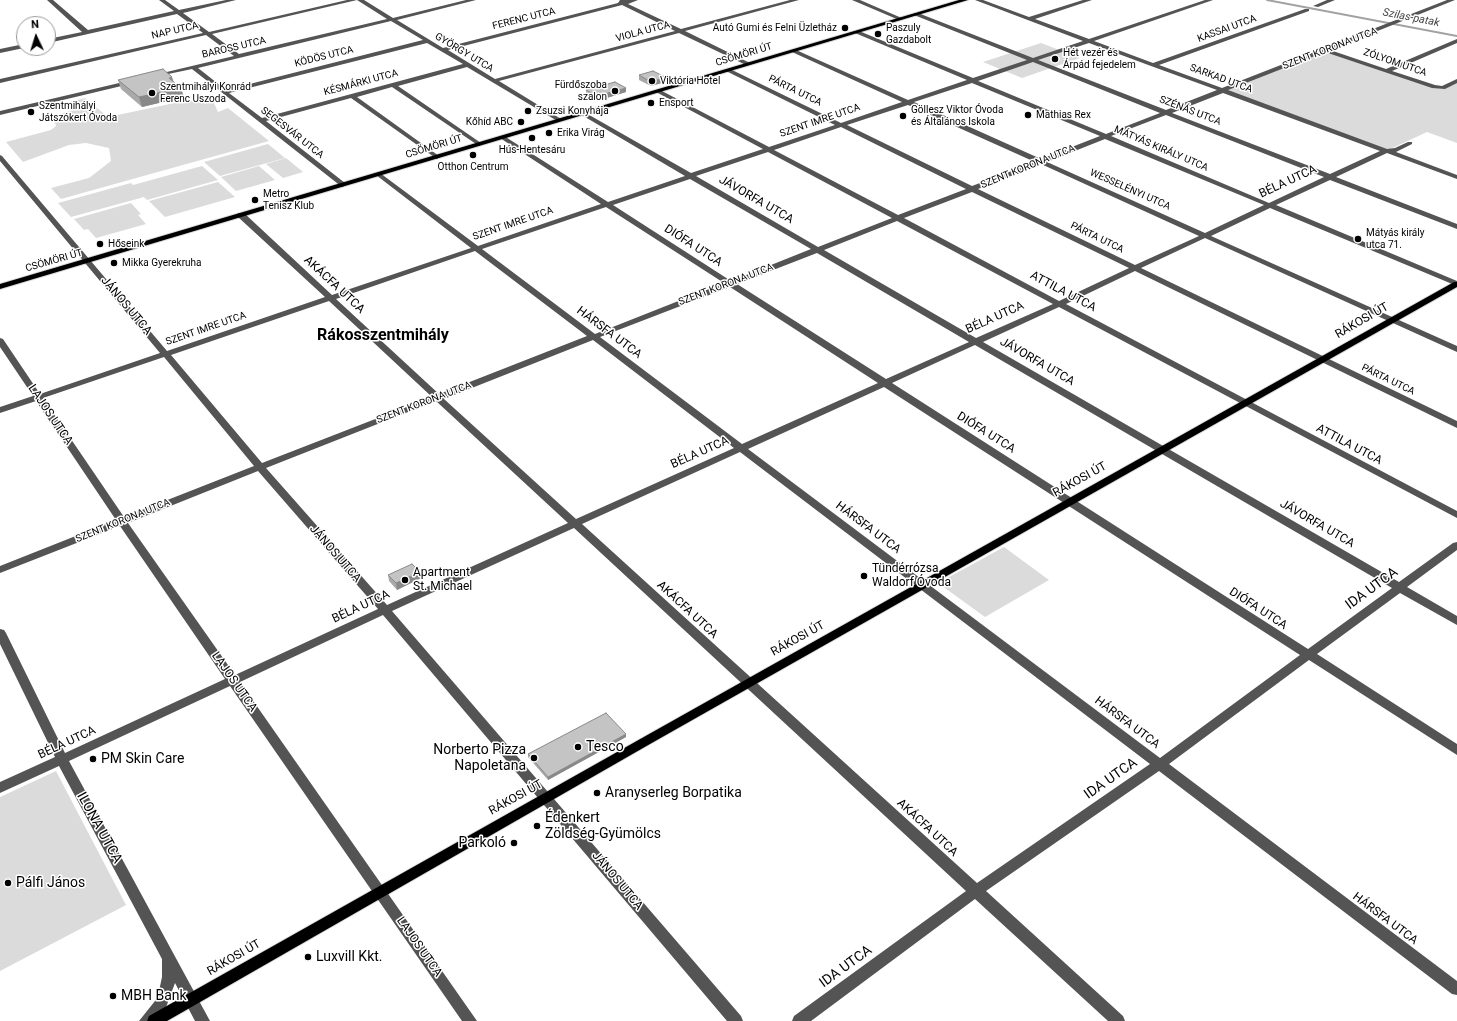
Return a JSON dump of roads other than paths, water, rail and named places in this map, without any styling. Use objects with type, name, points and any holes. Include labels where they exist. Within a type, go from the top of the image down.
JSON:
[{"type":"main road","name":"CSÖMÖRI ÚT","points":[[0,287],[965,0]]},
{"type":"main road","name":"RÁKOSI ÚT","points":[[154,1021],[1457,284]]},
{"type":"street","points":[[50,0],[86,32]]},
{"type":"street","points":[[162,0],[238,56]]},
{"type":"street","points":[[56,39],[233,0]]},
{"type":"street","name":"NAP UTCA","points":[[0,81],[354,0]]},
{"type":"street","name":"GYÖRGY UTCA","points":[[360,0],[559,120]]},
{"type":"street","name":"BAROSS UTCA","points":[[147,78],[473,0]]},
{"type":"street","points":[[617,0],[748,64]]},
{"type":"street","name":"FERENC UTCA","points":[[442,50],[635,0]]},
{"type":"street","name":"VIOLA UTCA","points":[[494,81],[796,0]]},
{"type":"street","points":[[855,0],[901,19]]},
{"type":"street","name":"SARKAD UTCA","points":[[978,0],[1457,177]]},
{"type":"street","points":[[1029,19],[1090,0]]},
{"type":"street","points":[[1089,41],[1210,0]]},
{"type":"street","points":[[1316,6],[1332,0]]},
{"type":"street","name":"SZENT KORONA UTCA","points":[[0,570],[260,467],[972,190],[1325,50],[1391,26],[1452,0]]},
{"type":"street","name":"KASSAI UTCA","points":[[1153,65],[1307,10]]},
{"type":"street","name":"SZÉNÁS UTCA","points":[[916,14],[1457,227]]},
{"type":"street","name":"MÁTYÁS KIRÁLY UTCA","points":[[857,32],[1457,284]]},
{"type":"street","name":"KÖDÖS UTCA","points":[[225,92],[428,41]]},
{"type":"street","name":"SZENT IMRE UTCA","points":[[0,410],[606,204],[1034,61],[1089,41]]},
{"type":"street","points":[[1386,71],[1457,41]]},
{"type":"street","points":[[0,51],[16,48]]},
{"type":"street","name":"WESSELÉNYI UTCA","points":[[794,50],[1457,349]]},
{"type":"street","name":"ZÓLYOM UTCA","points":[[1325,50],[1434,87],[1443,88],[1457,81]]},
{"type":"street","name":"KÉSMÁRKI UTCA","points":[[260,121],[467,65]]},
{"type":"street","name":"SEGESVÁR UTCA","points":[[193,67],[342,185]]},
{"type":"street","name":"PÁRTA UTCA","points":[[728,70],[1457,425]]},
{"type":"street","points":[[0,113],[139,80]]},
{"type":"street","points":[[393,85],[479,144]]},
{"type":"street","name":"ATTILA UTCA","points":[[658,91],[1457,516]]},
{"type":"street","points":[[352,96],[437,157]]},
{"type":"street","name":"JÁVORFA UTCA","points":[[582,114],[1457,621]]},
{"type":"street","name":"DIÓFA UTCA","points":[[502,137],[1457,750]]},
{"type":"street","name":"BÉLA UTCA","points":[[0,788],[883,382],[1059,304],[1386,151],[1396,150],[1410,143]]},
{"type":"street","name":"JÁNOS UTCA","points":[[0,157],[167,354],[260,467],[385,610],[736,1021]]},
{"type":"street","name":"HÁRSFA UTCA","points":[[378,174],[1457,989]]},
{"type":"street","name":"AKÁCFA UTCA","points":[[241,215],[329,298],[1118,1021]]},
{"type":"street","name":"LAJOS UTCA","points":[[0,341],[122,522],[470,1021]]},
{"type":"street","name":"IDA UTCA","points":[[798,1021],[976,891],[1160,764],[1457,545]]},
{"type":"street","name":"ILONA UTCA","points":[[0,633],[62,760],[203,1021]]},
{"type":"street","points":[[146,1021],[160,1004],[166,991],[169,977],[169,958]]},
{"type":"waterway","name":"Szilas-patak","points":[[1267,0],[1457,36]]},
{"type":"place","name":"Autó Gumi és Felni Üzletház","points":[[845,28]]},
{"type":"place","name":"Paszuly Gazdabolt","points":[[878,34]]},
{"type":"place","name":"Hét vezér és Árpád fejedelem","points":[[1055,59]]},
{"type":"place","name":"Viktória Hotel","points":[[652,81]]},
{"type":"place","name":"Fürdőszoba szalon","points":[[615,91]]},
{"type":"place","name":"Szentmihályi Konrád Ferenc Uszoda","points":[[152,93]]},
{"type":"place","name":"Ensport","points":[[651,103]]},
{"type":"place","name":"Zsuzsi Konyhája","points":[[528,111]]},
{"type":"place","name":"Szentmihályi Játszókert Óvoda","points":[[31,112]]},
{"type":"place","name":"Mathias Rex","points":[[1028,115]]},
{"type":"place","name":"Göllesz Viktor Óvoda és Általános Iskola","points":[[903,116]]},
{"type":"place","name":"Kőhíd ABC","points":[[521,122]]},
{"type":"place","name":"Erika Virág","points":[[549,133]]},
{"type":"place","name":"Hús-Hentesáru","points":[[532,138]]},
{"type":"place","name":"Otthon Centrum","points":[[473,155]]},
{"type":"place","name":"Metro Tenisz Klub","points":[[255,200]]},
{"type":"place","name":"Mátyás király utca 71.","points":[[1358,239]]},
{"type":"place","name":"Hőseink","points":[[100,244]]},
{"type":"place","name":"Mikka Gyerekruha","points":[[114,263]]},
{"type":"place","name":"Tündérrózsa Waldorf Óvoda","points":[[864,576]]},
{"type":"place","name":"Apartment St. Michael","points":[[405,580]]},
{"type":"place","name":"Tesco","points":[[578,747]]},
{"type":"place","name":"Norberto Pizza Napoletana","points":[[534,758]]},
{"type":"place","name":"PM Skin Care","points":[[93,759]]},
{"type":"place","name":"Aranyserleg Borpatika","points":[[597,793]]},
{"type":"place","name":"Édenkert Zöldség-Gyümölcs","points":[[537,826]]},
{"type":"place","name":"Parkoló","points":[[514,843]]},
{"type":"place","name":"Pálfi János","points":[[8,883]]},
{"type":"place","name":"Luxvill Kkt.","points":[[308,957]]},
{"type":"place","name":"MBH Bank","points":[[113,996]]},
{"type":"district","name":"Rákosszentmihály","points":[[383,336]]}]
